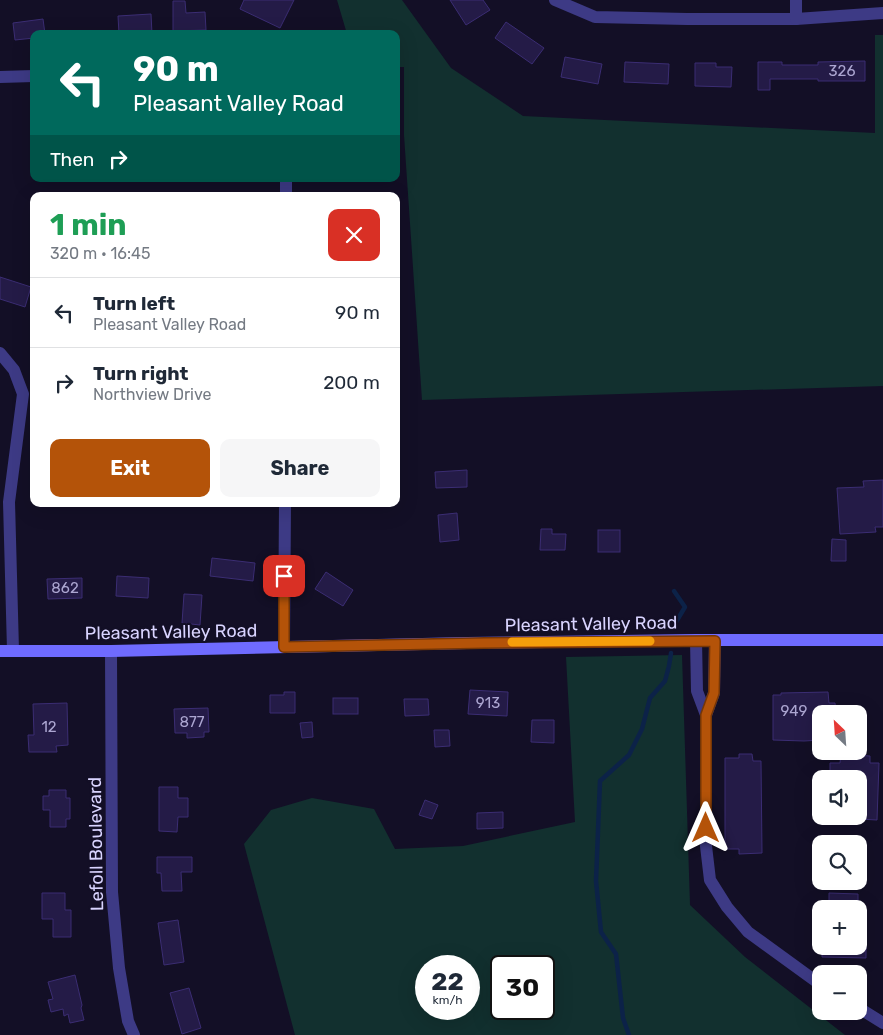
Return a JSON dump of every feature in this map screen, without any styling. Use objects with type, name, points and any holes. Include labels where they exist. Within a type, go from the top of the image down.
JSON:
[{"type":"main road","name":"Pleasant Valley Road","points":[[6,650],[111,651],[484,643],[883,640]]},
{"type":"street","points":[[556,0],[596,17],[796,19],[883,13]]},
{"type":"street","points":[[796,0],[796,19]]},
{"type":"street","points":[[0,77],[30,76]]},
{"type":"street","points":[[0,353],[14,370],[23,394],[9,502],[6,650]]},
{"type":"street","points":[[284,647],[285,507]]},
{"type":"street","points":[[696,640],[697,691],[706,715]]},
{"type":"street","points":[[715,641],[714,693],[706,715],[706,846],[710,880],[727,907],[748,932],[812,978]]},
{"type":"street","name":"Lefoll Boulevard","points":[[111,651],[112,892],[119,968],[128,1021],[134,1035]]},
{"type":"street","points":[[867,1013],[883,1023]]},
{"type":"green space","points":[[337,0],[402,0],[451,68],[523,116],[875,133],[875,35],[883,35],[883,386],[422,400],[404,135],[404,67],[400,67],[400,30],[346,30]]},
{"type":"green space","points":[[682,655],[690,905],[745,957],[812,1009],[812,1020],[826,1020],[845,1035],[295,1035],[244,844],[271,810],[312,798],[374,809],[395,849],[463,846],[575,822],[566,657]]},
{"type":"building","points":[[244,0],[294,0],[280,28],[240,9]]},
{"type":"building","points":[[450,0],[483,0],[490,10],[466,25]]},
{"type":"building","points":[[173,1],[185,1],[186,13],[205,12],[206,30],[173,30]]},
{"type":"building","points":[[151,14],[152,30],[119,30],[118,16]]},
{"type":"building","points":[[43,19],[44,30],[30,30],[30,38],[15,40],[13,23]]},
{"type":"building","points":[[506,22],[544,48],[532,64],[495,38]]},
{"type":"building","points":[[565,57],[602,64],[598,84],[561,77]]},
{"type":"building","points":[[865,61],[865,81],[770,79],[770,90],[758,90],[758,62],[782,62],[782,65],[818,65],[818,62]]},
{"type":"building","points":[[625,62],[669,64],[668,84],[624,82]]},
{"type":"building","points":[[695,63],[716,63],[716,67],[732,67],[731,87],[695,86]]},
{"type":"building","points":[[0,277],[30,287],[25,307],[0,299]]},
{"type":"building","points":[[467,470],[467,487],[436,488],[435,472]]},
{"type":"building","points":[[883,480],[883,527],[875,527],[876,532],[840,534],[837,488],[864,487],[863,481]]},
{"type":"building","points":[[457,513],[459,540],[440,542],[438,515]]},
{"type":"building","points":[[541,529],[552,529],[552,534],[566,534],[565,550],[540,550]]},
{"type":"building","points":[[598,530],[620,530],[620,552],[598,552]]},
{"type":"building","points":[[832,539],[846,540],[846,561],[831,561]]},
{"type":"building","points":[[212,558],[255,563],[253,581],[210,576]]},
{"type":"building","points":[[326,572],[353,590],[343,606],[315,589]]},
{"type":"building","points":[[117,576],[149,578],[148,598],[116,596]]},
{"type":"building","points":[[82,578],[82,598],[48,599],[47,579]]},
{"type":"building","points":[[184,594],[202,595],[200,625],[182,623]]},
{"type":"building","points":[[470,690],[508,692],[507,716],[468,714]]},
{"type":"building","points":[[284,692],[295,692],[295,713],[270,713],[270,695],[284,695]]},
{"type":"building","points":[[828,692],[829,703],[835,703],[835,705],[812,705],[812,741],[773,740],[773,695],[781,695],[781,693]]},
{"type":"building","points":[[333,698],[358,698],[358,714],[333,714]]},
{"type":"building","points":[[404,699],[428,699],[429,715],[405,716]]},
{"type":"building","points":[[67,703],[68,745],[56,746],[57,752],[29,752],[28,735],[34,735],[33,704]]},
{"type":"building","points":[[208,708],[209,732],[204,732],[204,737],[187,738],[187,733],[175,733],[174,709]]},
{"type":"building","points":[[532,720],[554,720],[554,743],[531,742]]},
{"type":"building","points":[[312,722],[313,737],[302,738],[300,723]]},
{"type":"building","points":[[434,730],[449,730],[450,746],[435,747]]},
{"type":"building","points":[[739,754],[752,754],[753,761],[761,761],[762,853],[739,854],[739,849],[725,849],[725,758],[739,758]]},
{"type":"building","points":[[868,756],[870,756],[870,763],[879,763],[877,820],[867,819],[867,770],[830,770],[830,763],[840,763],[840,760],[868,760]]},
{"type":"building","points":[[159,787],[178,787],[178,798],[188,798],[188,817],[178,817],[177,832],[159,831]]},
{"type":"building","points":[[49,790],[66,790],[66,798],[70,798],[70,819],[66,819],[66,827],[50,827],[50,810],[43,810],[43,796],[49,796]]},
{"type":"building","points":[[425,800],[438,805],[432,819],[419,815]]},
{"type":"building","points":[[503,812],[503,828],[477,829],[477,813]]},
{"type":"building","points":[[157,857],[192,857],[192,872],[181,872],[182,891],[162,891],[161,873],[157,873]]},
{"type":"building","points":[[42,893],[65,893],[65,910],[71,910],[71,937],[53,937],[53,919],[42,919]]},
{"type":"building","points":[[829,893],[858,894],[858,900],[829,900]]},
{"type":"building","points":[[178,920],[184,962],[164,965],[158,923]]},
{"type":"building","points":[[822,955],[866,955],[866,958],[822,957]]},
{"type":"building","points":[[75,975],[84,1020],[70,1023],[68,1014],[64,1016],[63,1009],[51,1012],[48,1000],[53,999],[48,982]]},
{"type":"building","points":[[189,988],[201,1028],[182,1034],[170,993]]},
{"type":"waterway","points":[[674,591],[685,607],[676,622],[675,628]]},
{"type":"waterway","points":[[629,1035],[623,1018],[616,954],[601,932],[596,881],[600,781],[629,755],[642,729],[650,698],[665,681],[671,653]]},
{"type":"slow traffic","points":[[512,642],[650,641]]},
{"type":"route","points":[[284,576],[284,647],[715,641],[714,693],[706,715],[706,828]]}]
